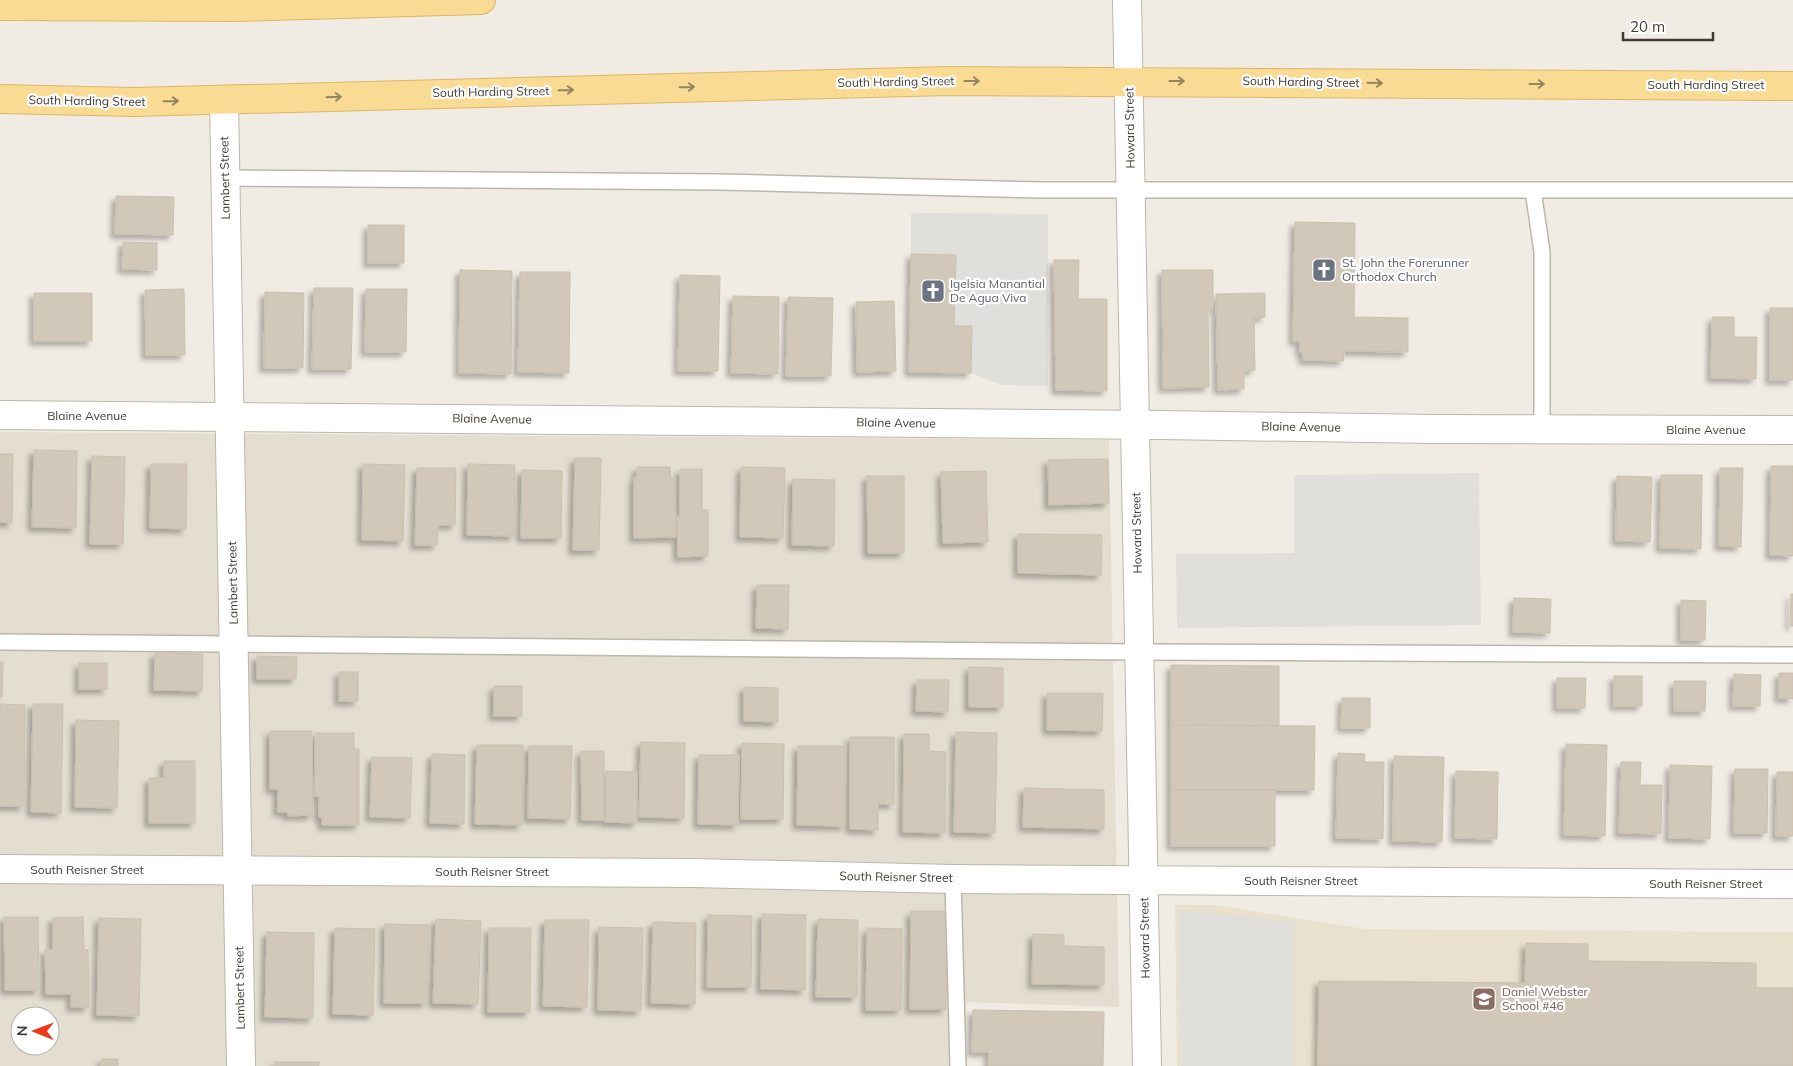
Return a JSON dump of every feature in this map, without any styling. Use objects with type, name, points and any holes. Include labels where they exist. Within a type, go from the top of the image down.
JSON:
[{"type":"main road","points":[[0,6],[234,7],[481,0]]},
{"type":"main road","name":"South Harding Street","points":[[0,99],[134,102],[455,92],[929,81],[1793,86]]},
{"type":"street","name":"Howard Street","points":[[1127,0],[1147,1066]]},
{"type":"street","name":"Lambert Street","points":[[224,100],[241,1066]]},
{"type":"street","name":"Blaine Avenue","points":[[0,415],[1542,430],[1793,430]]},
{"type":"street","name":"South Reisner Street","points":[[0,869],[683,873],[953,879],[1793,884]]},
{"type":"lane","points":[[225,178],[720,182],[1040,190],[1793,190]]},
{"type":"lane","points":[[1533,190],[1542,252],[1542,430]]},
{"type":"lane","points":[[0,642],[1140,652],[1793,655]]},
{"type":"lane","points":[[953,879],[958,1066]]},
{"type":"shaded area","points":[[911,213],[1048,214],[1048,386],[1002,385],[971,373],[972,327],[954,326],[956,255],[911,254]]},
{"type":"shaded area","points":[[0,432],[1109,440],[1119,1007],[966,1002],[965,1066],[0,1066]]},
{"type":"shaded area","points":[[1479,473],[1481,625],[1177,628],[1176,554],[1294,553],[1294,475]]},
{"type":"shaded area","name":"Daniel Webster School #46","points":[[1175,905],[1216,905],[1365,929],[1793,932],[1793,1066],[1177,1066]]},
{"type":"shaded area","points":[[1179,910],[1295,922],[1294,1066],[1181,1066]]},
{"type":"building","points":[[116,196],[174,197],[173,235],[115,234]]},
{"type":"building","name":"St. John the Forerunner Orthodox Church","points":[[1295,222],[1355,223],[1354,317],[1408,318],[1408,352],[1344,351],[1343,361],[1303,360],[1303,352],[1300,352],[1300,341],[1293,341]]},
{"type":"building","points":[[368,225],[404,225],[404,263],[368,263]]},
{"type":"building","points":[[123,242],[157,243],[157,270],[122,269]]},
{"type":"building","name":"Igelsia Manantial De Agua Viva","points":[[911,254],[956,255],[954,326],[972,326],[971,373],[909,372]]},
{"type":"building","points":[[1054,260],[1079,260],[1078,299],[1107,299],[1107,391],[1056,390]]},
{"type":"building","points":[[460,270],[512,271],[511,374],[459,373]]},
{"type":"building","points":[[1162,270],[1213,270],[1213,309],[1208,310],[1209,387],[1163,388]]},
{"type":"building","points":[[520,272],[570,272],[569,373],[518,372]]},
{"type":"building","points":[[680,275],[720,276],[718,371],[678,371]]},
{"type":"building","points":[[314,288],[353,288],[351,369],[312,369]]},
{"type":"building","points":[[184,289],[185,355],[146,355],[145,290]]},
{"type":"building","points":[[366,289],[407,289],[406,352],[365,352]]},
{"type":"building","points":[[265,292],[304,293],[303,368],[264,368]]},
{"type":"building","points":[[34,293],[92,293],[92,341],[34,341]]},
{"type":"building","points":[[1265,293],[1265,317],[1254,318],[1255,370],[1244,371],[1244,389],[1218,390],[1216,294]]},
{"type":"building","points":[[733,296],[779,297],[778,374],[731,373]]},
{"type":"building","points":[[788,297],[833,298],[831,376],[786,376]]},
{"type":"building","points":[[894,301],[896,371],[857,372],[856,302]]},
{"type":"building","points":[[1770,308],[1793,308],[1793,380],[1770,380]]},
{"type":"building","points":[[1712,317],[1734,317],[1734,337],[1757,337],[1756,379],[1711,378]]},
{"type":"building","points":[[34,450],[77,451],[76,528],[32,527]]},
{"type":"building","points":[[0,454],[13,454],[12,523],[0,522]]},
{"type":"building","points":[[92,456],[125,457],[123,544],[90,544]]},
{"type":"building","points":[[575,458],[601,458],[599,550],[573,550]]},
{"type":"building","points":[[1108,459],[1109,503],[1049,505],[1048,460]]},
{"type":"building","points":[[151,464],[187,464],[186,529],[150,528]]},
{"type":"building","points":[[363,464],[405,465],[403,541],[362,540]]},
{"type":"building","points":[[468,464],[515,465],[514,536],[467,535]]},
{"type":"building","points":[[1771,466],[1793,466],[1793,556],[1770,555]]},
{"type":"building","points":[[637,467],[670,467],[671,479],[675,479],[676,537],[634,538],[634,477],[637,477]]},
{"type":"building","points":[[741,467],[785,468],[783,538],[740,537]]},
{"type":"building","points":[[417,468],[456,468],[455,525],[438,525],[437,545],[415,545]]},
{"type":"building","points":[[1720,468],[1743,468],[1741,547],[1719,546]]},
{"type":"building","points":[[680,469],[702,469],[702,510],[708,510],[708,556],[678,557],[677,516],[680,516]]},
{"type":"building","points":[[522,470],[562,471],[561,538],[521,538]]},
{"type":"building","points":[[986,471],[988,542],[943,543],[941,472]]},
{"type":"building","points":[[1661,475],[1702,475],[1701,549],[1660,548]]},
{"type":"building","points":[[867,476],[904,476],[904,553],[868,553]]},
{"type":"building","points":[[1617,476],[1652,477],[1650,542],[1616,541]]},
{"type":"building","points":[[793,479],[835,480],[834,546],[792,545]]},
{"type":"building","points":[[1018,534],[1102,535],[1101,575],[1018,573]]},
{"type":"building","points":[[757,585],[789,585],[788,629],[756,628]]},
{"type":"building","points":[[1791,594],[1793,594],[1793,626],[1790,626]]},
{"type":"building","points":[[1514,598],[1551,599],[1550,633],[1513,632]]},
{"type":"building","points":[[1681,600],[1706,601],[1705,640],[1681,640]]},
{"type":"building","points":[[155,653],[203,654],[202,691],[154,690]]},
{"type":"building","points":[[257,656],[297,657],[296,679],[257,679]]},
{"type":"building","points":[[0,662],[3,662],[2,697],[0,697]]},
{"type":"building","points":[[79,663],[107,663],[107,689],[79,689]]},
{"type":"building","points":[[1171,665],[1279,666],[1279,726],[1171,725]]},
{"type":"building","points":[[969,667],[1003,668],[1003,707],[969,707]]},
{"type":"building","points":[[339,672],[358,672],[358,701],[339,701]]},
{"type":"building","points":[[1779,673],[1793,673],[1793,699],[1779,698]]},
{"type":"building","points":[[1734,674],[1761,675],[1760,706],[1733,706]]},
{"type":"building","points":[[1614,676],[1642,676],[1642,706],[1614,706]]},
{"type":"building","points":[[1557,678],[1586,678],[1585,708],[1557,708]]},
{"type":"building","points":[[917,680],[949,680],[948,712],[916,711]]},
{"type":"building","points":[[1674,681],[1706,681],[1705,711],[1674,711]]},
{"type":"building","points":[[494,686],[522,686],[522,716],[494,716]]},
{"type":"building","points":[[744,687],[778,688],[778,722],[744,721]]},
{"type":"building","points":[[1047,693],[1103,693],[1102,731],[1047,730]]},
{"type":"building","points":[[1342,698],[1370,698],[1370,728],[1341,728]]},
{"type":"building","points":[[0,704],[25,705],[24,806],[0,806]]},
{"type":"building","points":[[33,704],[63,704],[61,813],[31,812]]},
{"type":"building","points":[[76,720],[119,721],[117,808],[75,807]]},
{"type":"building","points":[[1171,725],[1315,726],[1314,790],[1171,790]]},
{"type":"building","points":[[270,731],[312,731],[313,815],[288,816],[288,812],[278,812],[278,789],[270,789]]},
{"type":"building","points":[[956,732],[997,733],[995,833],[954,832]]},
{"type":"building","points":[[315,733],[354,733],[354,749],[359,749],[359,825],[322,825],[322,817],[319,817],[319,796],[315,796]]},
{"type":"building","points":[[904,734],[929,734],[929,751],[946,752],[945,833],[903,832]]},
{"type":"building","points":[[850,737],[894,737],[894,804],[878,804],[878,830],[850,829]]},
{"type":"building","points":[[641,742],[685,743],[684,818],[639,817]]},
{"type":"building","points":[[742,743],[784,744],[783,819],[741,819]]},
{"type":"building","points":[[1566,744],[1607,745],[1605,836],[1564,835]]},
{"type":"building","points":[[477,745],[523,745],[522,825],[475,824]]},
{"type":"building","points":[[529,746],[572,746],[570,819],[528,818]]},
{"type":"building","points":[[798,746],[846,746],[845,826],[797,825]]},
{"type":"building","points":[[581,751],[604,751],[604,820],[582,820]]},
{"type":"building","points":[[1338,753],[1365,754],[1364,762],[1384,762],[1383,839],[1336,838]]},
{"type":"building","points":[[432,754],[465,755],[464,824],[430,823]]},
{"type":"building","points":[[699,755],[739,755],[738,825],[698,824]]},
{"type":"building","points":[[1394,756],[1444,757],[1442,842],[1393,841]]},
{"type":"building","points":[[372,757],[412,758],[410,818],[370,817]]},
{"type":"building","points":[[164,761],[195,761],[195,823],[149,823],[149,778],[164,778]]},
{"type":"building","points":[[1621,762],[1641,762],[1640,785],[1662,785],[1661,834],[1619,833]]},
{"type":"building","points":[[1670,765],[1712,766],[1710,839],[1669,838]]},
{"type":"building","points":[[1735,769],[1768,769],[1767,833],[1734,833]]},
{"type":"building","points":[[606,771],[637,772],[637,823],[605,822]]},
{"type":"building","points":[[1456,771],[1498,772],[1497,839],[1455,838]]},
{"type":"building","points":[[1777,772],[1793,772],[1793,836],[1776,836]]},
{"type":"building","points":[[1024,788],[1104,790],[1104,829],[1023,827]]},
{"type":"building","points":[[1171,790],[1275,790],[1275,846],[1171,846]]},
{"type":"building","points":[[911,911],[947,911],[946,1009],[910,1009]]},
{"type":"building","points":[[762,914],[806,915],[805,990],[761,989]]},
{"type":"building","points":[[708,915],[752,916],[751,987],[707,987]]},
{"type":"building","points":[[4,917],[38,917],[39,990],[5,990]]},
{"type":"building","points":[[83,917],[84,949],[88,950],[89,1007],[71,1007],[71,994],[46,994],[45,950],[53,950],[53,918]]},
{"type":"building","points":[[99,918],[141,919],[139,1016],[97,1015]]},
{"type":"building","points":[[436,919],[481,921],[478,1004],[433,1003]]},
{"type":"building","points":[[818,919],[858,920],[857,997],[816,997]]},
{"type":"building","points":[[545,920],[589,920],[587,1007],[543,1006]]},
{"type":"building","points":[[653,922],[696,923],[695,1004],[651,1003]]},
{"type":"building","points":[[385,924],[429,925],[427,1003],[384,1003]]},
{"type":"building","points":[[599,927],[643,928],[641,1011],[598,1010]]},
{"type":"building","points":[[335,928],[375,929],[373,1015],[333,1014]]},
{"type":"building","points":[[489,928],[531,928],[530,1012],[488,1012]]},
{"type":"building","points":[[867,928],[902,929],[901,1010],[866,1010]]},
{"type":"building","points":[[267,932],[314,933],[313,1018],[265,1017]]},
{"type":"building","points":[[1033,934],[1064,935],[1064,946],[1104,947],[1104,985],[1032,984]]},
{"type":"building","points":[[1526,943],[1588,944],[1588,961],[1756,963],[1756,988],[1793,988],[1793,1066],[1318,1066],[1319,981],[1525,983]]},
{"type":"building","points":[[973,1010],[1104,1012],[1103,1066],[989,1066],[989,1052],[972,1052]]},
{"type":"building","points":[[102,1059],[118,1059],[118,1066],[101,1066]]},
{"type":"building","points":[[275,1062],[319,1062],[319,1066],[275,1066]]},
{"type":"place","name":"St. John the Forerunner Orthodox Church","points":[[1324,270]]},
{"type":"place","name":"Igelsia Manantial De Agua Viva","points":[[933,291]]},
{"type":"place","name":"Daniel Webster School #46","points":[[1484,999]]}]
